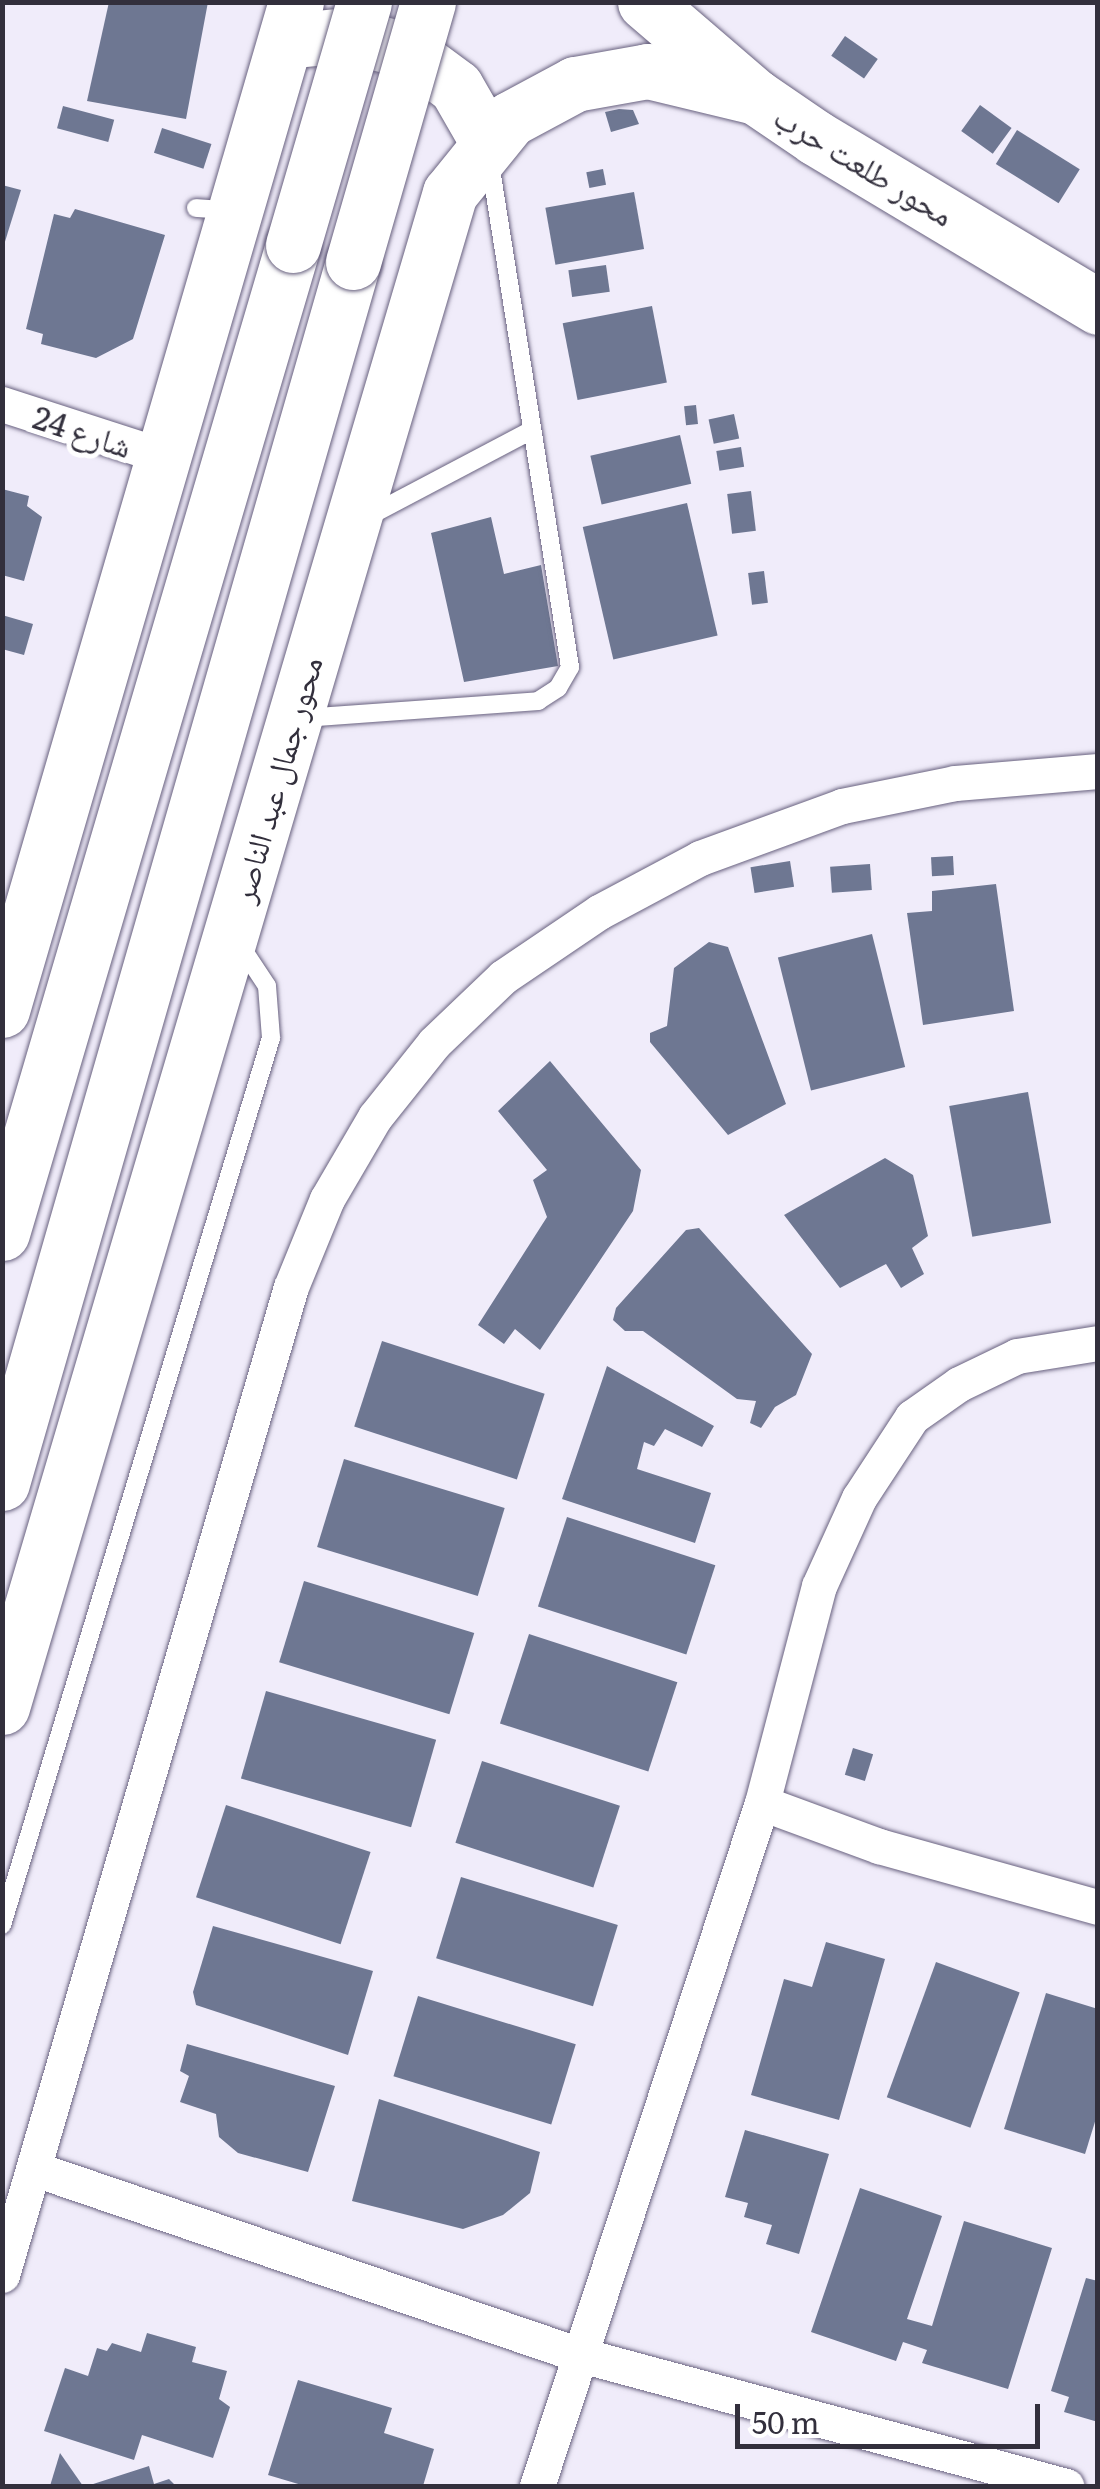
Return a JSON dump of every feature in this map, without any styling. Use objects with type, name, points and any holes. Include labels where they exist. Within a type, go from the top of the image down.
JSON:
[{"type":"main road","points":[[2,1233],[364,2]]},
{"type":"main road","points":[[2,1483],[428,2]]},
{"type":"main road","name":"محور طلعت حرب","points":[[646,2],[756,98],[1098,307]]},
{"type":"main road","points":[[6,989],[163,456],[218,209],[292,13],[346,35],[406,50],[456,88],[487,140]]},
{"type":"main road","name":"محور جمال عبد الناصر","points":[[2,1707],[438,222],[458,179],[487,140],[540,99],[611,75],[648,72],[756,98]]},
{"type":"street","name":"شارع 24","points":[[2,404],[163,456]]},
{"type":"street","points":[[2,2275],[291,1287],[327,1199],[375,1118],[434,1043],[503,977],[599,912],[700,858],[842,806],[956,783],[1098,771]]},
{"type":"street","points":[[537,2486],[577,2354],[762,1804],[819,1586],[858,1498],[912,1416],[959,1384],[1017,1356],[1098,1343]]},
{"type":"street","points":[[762,1804],[878,1846],[1098,1907]]},
{"type":"street","points":[[34,2169],[577,2354],[1061,2486]]},
{"type":"lane","points":[[292,719],[538,701],[558,688],[570,667],[487,140]]},
{"type":"lane","points":[[348,527],[530,431]]},
{"type":"lane","points":[[2,1925],[271,1038],[267,986],[230,932]]},
{"type":"building","points":[[109,2],[208,2],[186,119],[87,101]]},
{"type":"building","points":[[845,36],[878,59],[864,79],[831,56]]},
{"type":"building","points":[[980,105],[1012,128],[993,154],[961,131]]},
{"type":"building","points":[[63,106],[114,120],[108,142],[57,128]]},
{"type":"building","points":[[633,110],[639,124],[611,132],[605,112]]},
{"type":"building","points":[[162,128],[211,144],[203,169],[154,153]]},
{"type":"building","points":[[1017,130],[1080,169],[1059,203],[996,164]]},
{"type":"building","points":[[603,169],[606,185],[589,188],[586,172]]},
{"type":"building","points":[[2,185],[21,190],[3,248],[2,247]]},
{"type":"building","points":[[634,192],[644,249],[555,265],[545,208]]},
{"type":"building","points":[[75,209],[165,235],[133,339],[96,358],[41,344],[43,334],[26,329],[54,214],[70,218]]},
{"type":"building","points":[[606,265],[610,292],[572,297],[568,270]]},
{"type":"building","points":[[652,306],[667,383],[578,400],[563,323]]},
{"type":"building","points":[[696,405],[698,424],[686,425],[684,406]]},
{"type":"building","points":[[734,414],[739,438],[714,444],[709,419]]},
{"type":"building","points":[[680,435],[691,484],[602,504],[590,456]]},
{"type":"building","points":[[741,447],[744,467],[719,471],[716,451]]},
{"type":"building","points":[[2,489],[29,496],[27,506],[42,517],[24,581],[2,575]]},
{"type":"building","points":[[751,491],[756,531],[732,534],[727,494]]},
{"type":"building","points":[[687,503],[718,636],[613,660],[583,527]]},
{"type":"building","points":[[491,517],[504,574],[541,565],[558,666],[464,682],[431,533]]},
{"type":"building","points":[[764,571],[768,603],[752,605],[748,573]]},
{"type":"building","points":[[2,615],[33,624],[24,655],[2,649]]},
{"type":"building","points":[[953,856],[954,875],[932,876],[931,857]]},
{"type":"building","points":[[790,861],[794,887],[755,893],[750,867]]},
{"type":"building","points":[[870,864],[872,890],[832,893],[830,867]]},
{"type":"building","points":[[996,884],[1014,1011],[923,1025],[907,913],[932,911],[932,891]]},
{"type":"building","points":[[872,934],[905,1067],[811,1090],[778,957]]},
{"type":"building","points":[[709,942],[728,947],[786,1104],[728,1135],[650,1042],[650,1033],[667,1026],[674,968]]},
{"type":"building","points":[[550,1061],[641,1170],[633,1211],[540,1350],[515,1329],[504,1344],[478,1325],[547,1217],[533,1180],[547,1170],[498,1111]]},
{"type":"building","points":[[1028,1092],[1051,1223],[972,1237],[949,1106]]},
{"type":"building","points":[[885,1158],[913,1175],[928,1236],[912,1248],[924,1274],[901,1288],[886,1264],[840,1288],[784,1215]]},
{"type":"building","points":[[699,1228],[812,1354],[796,1395],[775,1407],[761,1428],[750,1423],[756,1401],[737,1399],[643,1331],[625,1331],[613,1320],[616,1308],[686,1230]]},
{"type":"building","points":[[382,1341],[545,1394],[517,1479],[354,1427]]},
{"type":"building","points":[[607,1366],[714,1426],[702,1447],[665,1429],[654,1446],[644,1442],[637,1469],[711,1493],[695,1543],[562,1499]]},
{"type":"building","points":[[344,1459],[505,1508],[478,1596],[317,1547]]},
{"type":"building","points":[[567,1517],[715,1565],[686,1655],[538,1606]]},
{"type":"building","points":[[304,1581],[474,1633],[449,1714],[279,1662]]},
{"type":"building","points":[[529,1634],[677,1682],[648,1772],[500,1723]]},
{"type":"building","points":[[266,1691],[436,1740],[411,1827],[241,1778]]},
{"type":"building","points":[[853,1748],[873,1754],[865,1781],[845,1775]]},
{"type":"building","points":[[482,1761],[620,1806],[593,1888],[455,1843]]},
{"type":"building","points":[[226,1805],[371,1852],[341,1944],[196,1897]]},
{"type":"building","points":[[461,1877],[618,1925],[593,2006],[436,1958]]},
{"type":"building","points":[[213,1926],[373,1971],[348,2055],[196,2005],[193,1992]]},
{"type":"building","points":[[826,1942],[885,1959],[839,2120],[751,2095],[784,1979],[812,1987]]},
{"type":"building","points":[[936,1962],[1020,1992],[970,2128],[887,2097]]},
{"type":"building","points":[[1046,1993],[1098,2009],[1098,2112],[1085,2154],[1004,2129]]},
{"type":"building","points":[[418,1996],[576,2044],[551,2125],[393,2076]]},
{"type":"building","points":[[187,2044],[335,2086],[308,2172],[238,2153],[219,2137],[216,2114],[180,2102],[189,2076],[180,2071]]},
{"type":"building","points":[[379,2099],[540,2152],[530,2193],[503,2215],[463,2229],[352,2201]]},
{"type":"building","points":[[745,2130],[829,2154],[799,2254],[766,2244],[772,2225],[744,2217],[748,2203],[725,2197]]},
{"type":"building","points":[[860,2188],[942,2216],[907,2319],[932,2326],[964,2221],[1052,2248],[1008,2389],[922,2363],[927,2350],[903,2342],[896,2361],[811,2332]]},
{"type":"building","points":[[1086,2278],[1098,2281],[1098,2422],[1064,2412],[1069,2397],[1051,2391]]},
{"type":"building","points":[[147,2333],[196,2347],[192,2362],[227,2371],[219,2399],[230,2407],[213,2458],[142,2435],[134,2460],[44,2431],[65,2368],[88,2376],[97,2348],[107,2351],[112,2343],[141,2352]]},
{"type":"building","points":[[298,2380],[392,2408],[384,2433],[434,2449],[423,2486],[305,2486],[268,2475]]},
{"type":"building","points":[[60,2453],[83,2486],[50,2486]]},
{"type":"building","points":[[149,2466],[154,2484],[169,2479],[176,2486],[87,2486]]}]
